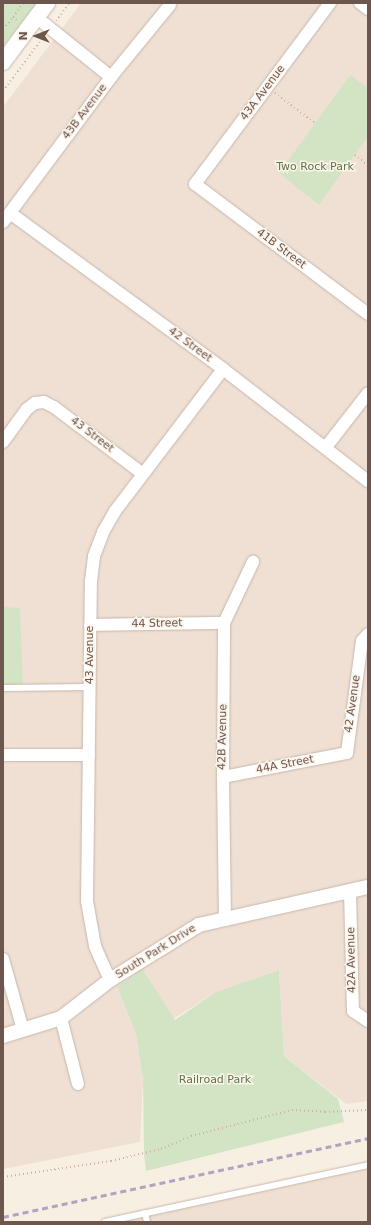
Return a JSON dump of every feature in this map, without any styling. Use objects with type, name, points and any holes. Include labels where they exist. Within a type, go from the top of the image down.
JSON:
[{"type":"main road","points":[[3,62],[47,3]]},
{"type":"street","name":"43A Avenue","points":[[195,184],[330,3]]},
{"type":"street","points":[[360,3],[368,9]]},
{"type":"street","name":"43B Avenue","points":[[6,218],[111,77],[170,5]]},
{"type":"street","points":[[36,17],[111,77]]},
{"type":"street","name":"41B Street","points":[[195,184],[368,314]]},
{"type":"street","name":"42 Street","points":[[6,218],[223,369],[368,480]]},
{"type":"street","name":"43 Avenue","points":[[110,980],[95,946],[87,902],[91,581],[96,547],[108,521],[223,369]]},
{"type":"street","points":[[326,447],[368,393]]},
{"type":"street","name":"43 Street","points":[[3,442],[27,409],[39,402],[49,404],[143,474]]},
{"type":"street","name":"42B Avenue","points":[[225,920],[222,777],[224,623],[253,562]]},
{"type":"street","name":"44 Street","points":[[90,625],[224,623]]},
{"type":"street","name":"42 Avenue","points":[[347,753],[362,641],[368,634]]},
{"type":"street","name":"44A Street","points":[[222,777],[347,753]]},
{"type":"street","points":[[3,755],[90,755]]},
{"type":"street","name":"South Park Drive","points":[[3,1036],[61,1018],[110,980],[199,925],[368,887]]},
{"type":"street","name":"42A Avenue","points":[[350,891],[353,1012],[368,1021]]},
{"type":"street","points":[[3,958],[23,1030]]},
{"type":"street","points":[[61,1018],[78,1084]]},
{"type":"lane","points":[[3,688],[90,687]]},
{"type":"lane","points":[[105,1222],[368,1165]]},
{"type":"lane","points":[[145,1213],[147,1222]]},
{"type":"path","points":[[13,17],[23,3]]},
{"type":"path","points":[[3,91],[69,3]]},
{"type":"path","points":[[268,87],[315,123]]},
{"type":"path","points":[[355,155],[368,165]]},
{"type":"path","points":[[3,1177],[111,1161],[161,1149],[192,1136],[292,1110],[325,1112],[368,1110]]},
{"type":"shaded area","points":[[81,3],[368,3],[368,1101],[346,1104],[284,1056],[279,970],[216,992],[170,1021],[117,986],[136,1034],[143,1080],[140,1142],[3,1169],[3,107]]},
{"type":"shaded area","points":[[368,1168],[368,1222],[116,1222]]},
{"type":"green space","points":[[3,3],[37,3],[3,46]]},
{"type":"green space","name":"Two Rock Park","points":[[350,75],[368,88],[368,136],[319,205],[279,173]]},
{"type":"green space","points":[[3,607],[20,608],[23,689],[3,689]]},
{"type":"green space","name":"Railroad Park","points":[[143,970],[175,1020],[216,992],[279,970],[284,1056],[338,1099],[344,1122],[146,1171],[144,1154],[143,1080],[136,1034],[117,986]]},
{"type":"railway","points":[[3,1217],[368,1138]]}]
